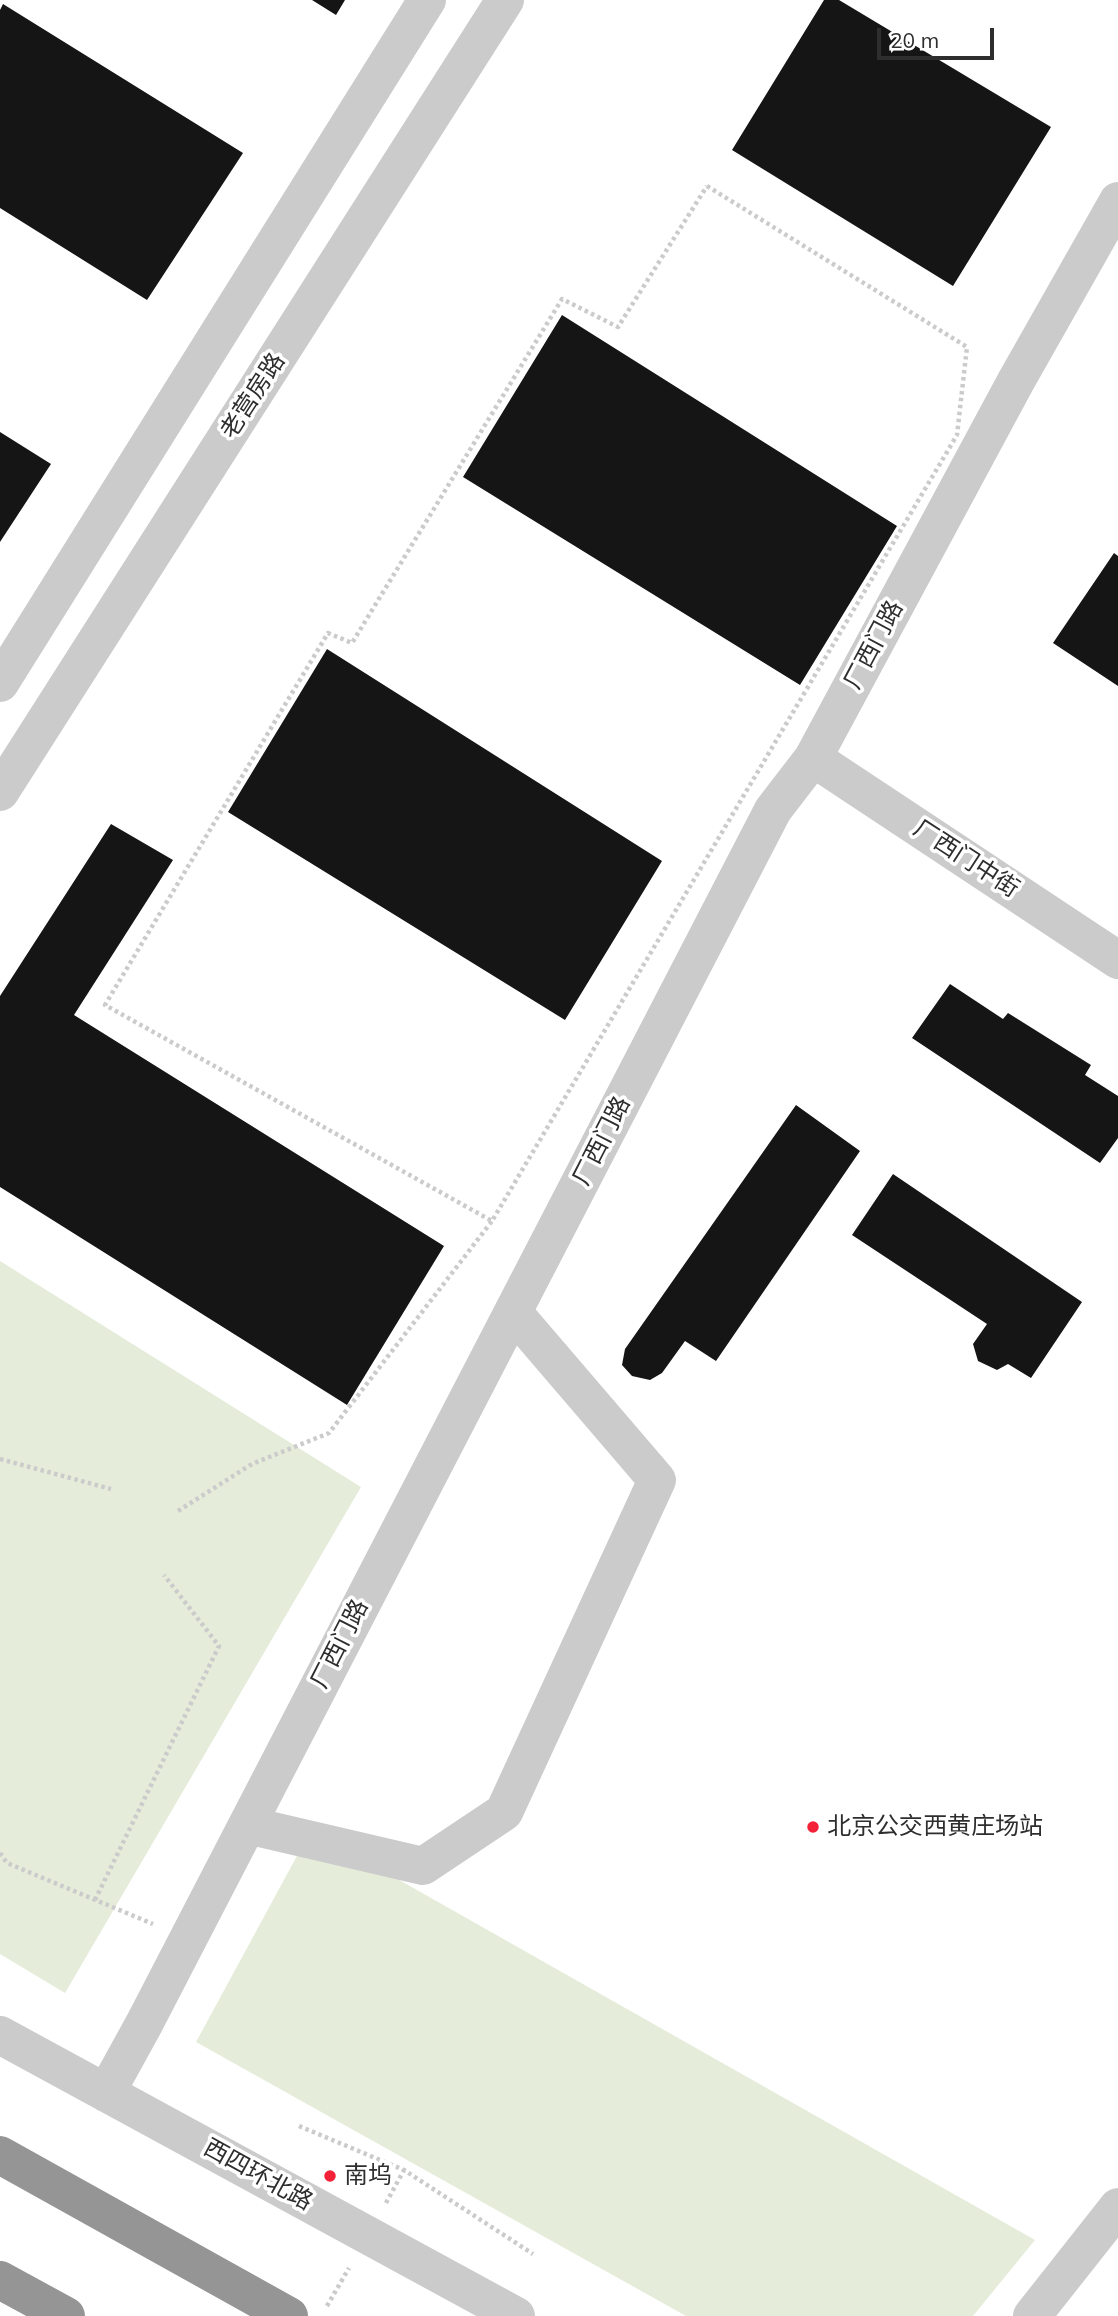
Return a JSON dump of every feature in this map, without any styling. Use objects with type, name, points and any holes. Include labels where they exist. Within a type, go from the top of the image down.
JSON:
[{"type":"highway","points":[[0,2155],[289,2316]]},
{"type":"highway","points":[[0,2280],[66,2316]]},
{"type":"street","points":[[0,683],[427,0]]},
{"type":"street","name":"老营房路","points":[[0,792],[505,0]]},
{"type":"street","name":"厂西门路","points":[[106,2093],[773,810],[813,758],[1016,381],[1118,201]]},
{"type":"street","name":"厂西门中街","points":[[813,758],[1118,960]]},
{"type":"street","points":[[247,1825],[423,1866],[504,1812],[657,1480],[513,1312]]},
{"type":"street","name":"西四环北路","points":[[0,2035],[516,2316]]},
{"type":"street","points":[[1032,2316],[1118,2207]]},
{"type":"path","points":[[178,1511],[252,1464],[330,1433],[492,1221],[957,435],[967,347],[706,186],[618,327],[562,299],[352,643],[328,633],[105,1005],[492,1221]]},
{"type":"path","points":[[0,1459],[111,1489]]},
{"type":"path","points":[[95,1900],[219,1647],[163,1575]]},
{"type":"path","points":[[0,1853],[7,1863],[188,1938]]},
{"type":"path","points":[[299,2126],[404,2170],[533,2255]]},
{"type":"green space","points":[[0,1261],[361,1487],[65,1993],[0,1954]]},
{"type":"green space","points":[[311,1830],[1035,2240],[973,2316],[686,2316],[196,2042]]},
{"type":"building","points":[[312,0],[345,0],[336,15]]},
{"type":"building","points":[[824,0],[839,0],[1051,127],[953,286],[732,150]]},
{"type":"building","points":[[3,4],[243,153],[147,300],[0,208],[0,10]]},
{"type":"building","points":[[562,315],[897,526],[800,685],[463,477]]},
{"type":"building","points":[[0,432],[51,464],[0,542]]},
{"type":"building","points":[[1114,553],[1118,556],[1118,686],[1053,643]]},
{"type":"building","points":[[327,649],[662,861],[565,1020],[228,812]]},
{"type":"building","points":[[111,824],[173,860],[74,1015],[444,1246],[347,1405],[0,1187],[0,996]]},
{"type":"building","points":[[950,984],[1003,1019],[1008,1013],[1091,1065],[1085,1075],[1118,1096],[1118,1138],[1100,1163],[912,1038]]},
{"type":"building","points":[[796,1105],[860,1151],[716,1361],[685,1341],[662,1373],[650,1380],[632,1376],[622,1365],[625,1349]]},
{"type":"building","points":[[893,1174],[1082,1302],[1031,1378],[1008,1364],[997,1370],[978,1361],[973,1344],[987,1324],[852,1235]]},
{"type":"place","name":"北京公交西黄庄场站","points":[[813,1827]]},
{"type":"place","name":"南坞","points":[[330,2176]]}]
